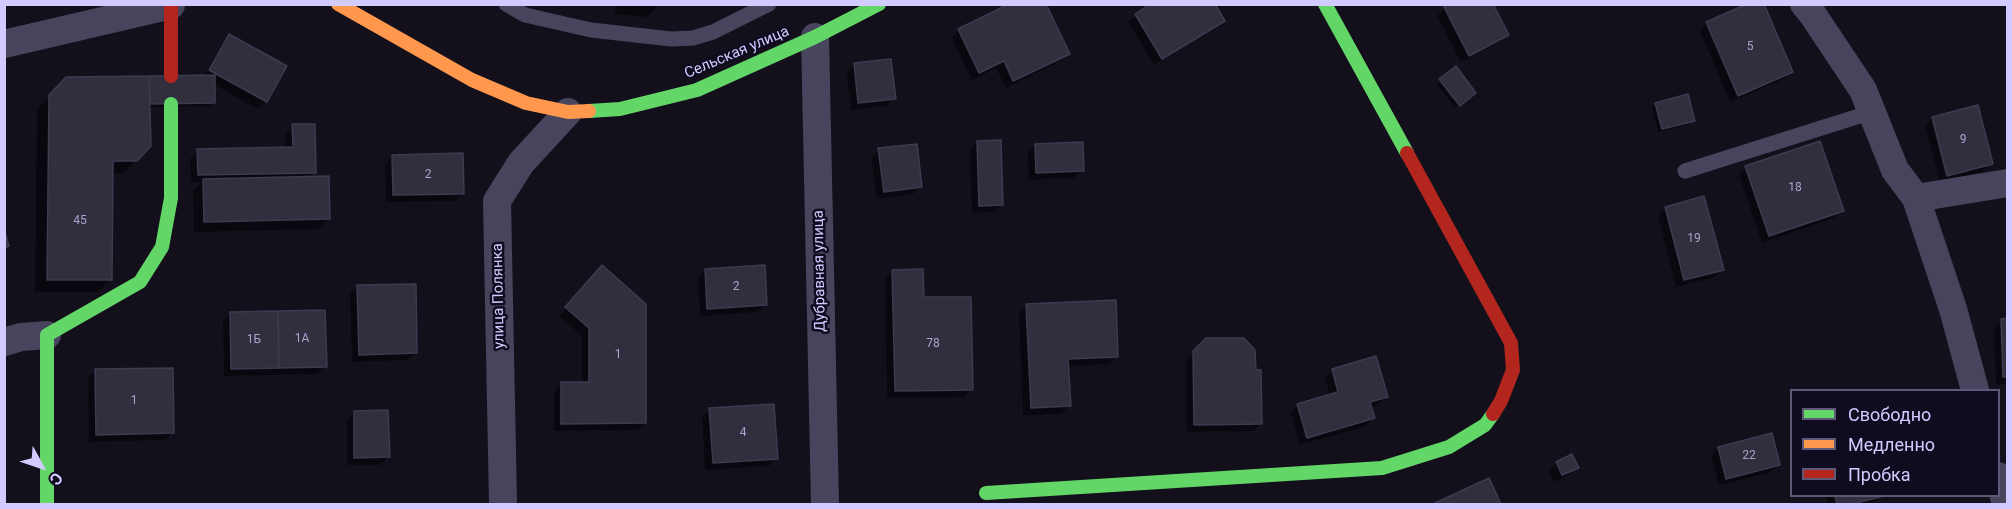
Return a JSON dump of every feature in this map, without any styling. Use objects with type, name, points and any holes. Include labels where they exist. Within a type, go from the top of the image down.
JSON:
[{"type":"street","name":"Сельская улица","points":[[338,4],[472,80],[526,103],[568,112],[620,109],[697,90],[814,37],[879,4]]},
{"type":"street","points":[[987,493],[1382,468],[1449,447],[1485,424],[1496,409],[1513,370],[1511,343],[1325,4]]},
{"type":"street","points":[[1804,4],[1814,15],[1863,90],[1895,170],[1916,198],[1953,309],[1975,389]]},
{"type":"street","points":[[4,44],[171,5],[171,76]]},
{"type":"street","name":"Дубравная улица","points":[[814,37],[825,504]]},
{"type":"street","points":[[4,342],[21,337],[47,335],[140,282],[162,248],[171,198],[171,104]]},
{"type":"street","name":"улица Полянка","points":[[502,504],[498,201],[522,163],[568,112]]},
{"type":"street","points":[[1916,198],[2007,183]]},
{"type":"street","points":[[47,335],[47,504]]},
{"type":"street","points":[[2000,483],[2006,504]]},
{"type":"lane","points":[[506,4],[525,15],[591,30],[671,39],[693,38],[712,32],[769,4]]},
{"type":"lane","points":[[1685,171],[1872,112]]},
{"type":"building","points":[[1009,4],[1046,4],[1070,54],[1013,81],[1004,61],[979,73],[958,29]]},
{"type":"building","points":[[1150,4],[1215,4],[1225,21],[1162,59],[1135,14]]},
{"type":"building","points":[[1449,4],[1493,4],[1509,35],[1469,56],[1444,7]]},
{"type":"building","points":[[1747,4],[1764,4],[1793,72],[1738,96],[1706,22]]},
{"type":"building","points":[[229,34],[287,66],[267,102],[209,70]]},
{"type":"building","points":[[891,59],[896,99],[858,103],[854,63]]},
{"type":"building","points":[[1456,66],[1476,93],[1460,106],[1439,79]]},
{"type":"building","points":[[215,75],[215,103],[150,104],[149,76]]},
{"type":"building","points":[[149,76],[151,146],[137,161],[113,161],[112,280],[47,280],[49,95],[66,77]]},
{"type":"building","points":[[1688,94],[1695,121],[1662,129],[1655,103]]},
{"type":"building","points":[[1978,105],[1993,164],[1947,176],[1932,117]]},
{"type":"building","points":[[292,124],[315,124],[316,173],[198,175],[197,149],[293,147]]},
{"type":"building","points":[[1001,140],[1003,205],[979,206],[977,141]]},
{"type":"building","points":[[1820,141],[1844,211],[1769,236],[1745,166]]},
{"type":"building","points":[[1083,142],[1084,171],[1036,173],[1035,144]]},
{"type":"building","points":[[917,144],[922,187],[884,192],[878,148]]},
{"type":"building","points":[[463,153],[464,194],[393,195],[392,155]]},
{"type":"building","points":[[329,176],[330,219],[204,222],[203,179]]},
{"type":"building","points":[[1704,196],[1724,270],[1684,280],[1665,207]]},
{"type":"building","points":[[4,229],[9,246],[4,248]]},
{"type":"building","points":[[602,265],[646,304],[646,423],[561,424],[561,382],[589,382],[589,328],[565,307]]},
{"type":"building","points":[[765,265],[767,305],[707,309],[705,269]]},
{"type":"building","points":[[923,269],[924,297],[971,297],[973,390],[895,391],[892,270]]},
{"type":"building","points":[[416,284],[417,353],[359,355],[357,285]]},
{"type":"building","points":[[1116,300],[1118,357],[1068,359],[1071,406],[1031,408],[1026,304]]},
{"type":"building","points":[[325,310],[327,367],[279,368],[278,311]]},
{"type":"building","points":[[278,311],[279,368],[231,369],[230,312]]},
{"type":"building","points":[[2008,318],[2008,377],[2003,377],[2001,319]]},
{"type":"building","points":[[1206,338],[1244,338],[1255,350],[1256,370],[1261,370],[1262,424],[1194,425],[1193,351]]},
{"type":"building","points":[[1376,356],[1388,397],[1370,402],[1375,418],[1307,438],[1297,404],[1338,392],[1332,369]]},
{"type":"building","points":[[173,368],[174,433],[96,435],[95,369]]},
{"type":"building","points":[[774,404],[778,459],[713,463],[709,408]]},
{"type":"building","points":[[388,410],[390,457],[354,458],[354,411]]},
{"type":"building","points":[[1772,433],[1780,465],[1726,479],[1718,447]]},
{"type":"building","points":[[1572,454],[1579,468],[1562,475],[1556,462]]},
{"type":"building","points":[[1489,478],[1501,504],[1435,504],[1435,503]]},
{"type":"building","points":[[1835,497],[1880,497],[1852,504],[1837,504]]},
{"type":"traffic: fast","points":[[589,111],[620,109],[697,90],[815,37],[879,4]]},
{"type":"traffic: fast","points":[[1325,4],[1407,153]]},
{"type":"traffic: fast","points":[[47,504],[47,335],[140,282],[162,247],[171,198],[171,104]]},
{"type":"traffic: fast","points":[[986,493],[1382,468],[1449,447],[1485,425],[1493,414]]},
{"type":"traffic: slow","points":[[338,4],[472,80],[526,103],[568,112],[589,111]]},
{"type":"traffic: jam","points":[[171,4],[171,76]]},
{"type":"traffic: jam","points":[[1407,153],[1511,343],[1513,370],[1501,401],[1493,414]]}]
